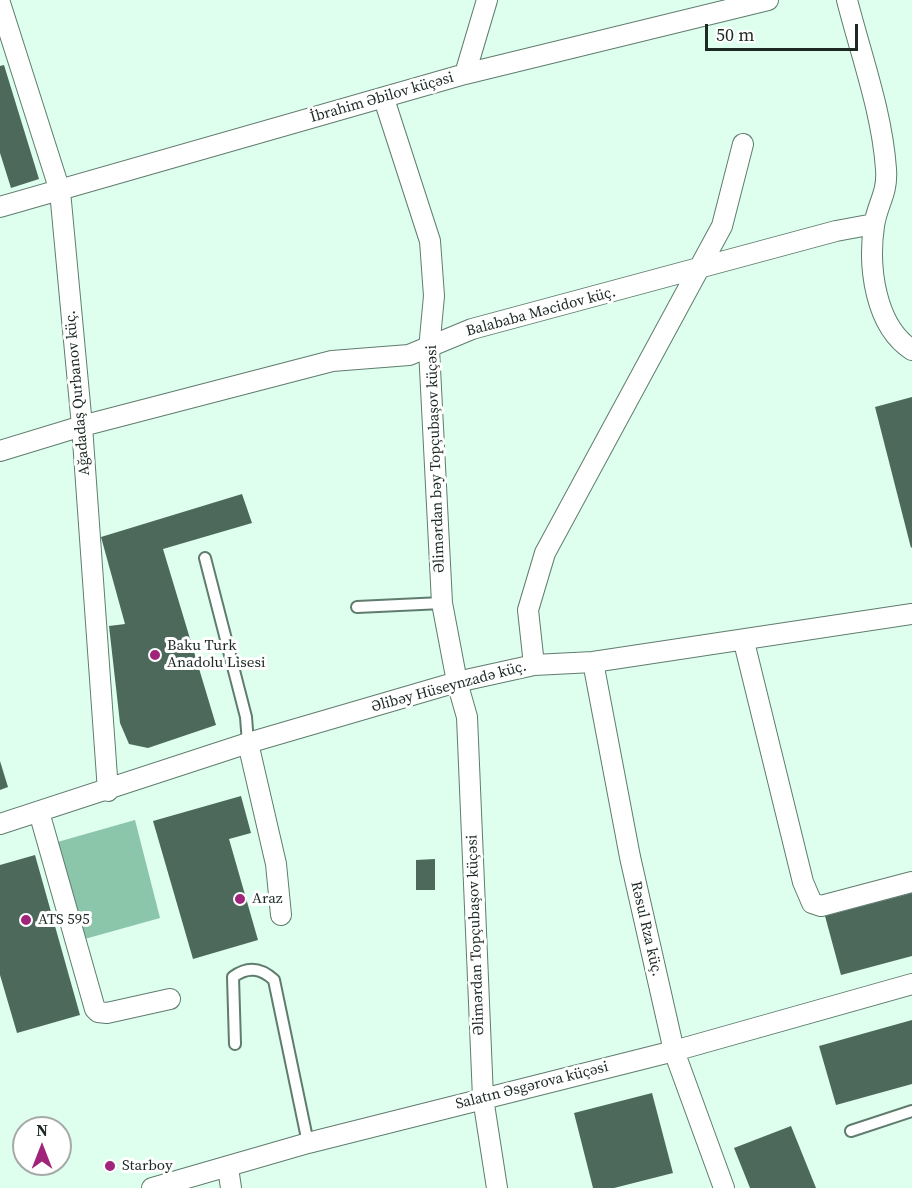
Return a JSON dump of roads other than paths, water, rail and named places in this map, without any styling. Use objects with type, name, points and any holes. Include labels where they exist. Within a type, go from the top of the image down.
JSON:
[{"type":"street","points":[[465,74],[487,0]]},
{"type":"street","name":"İbrahim Əbilov küçəsi","points":[[0,207],[465,74],[768,0]]},
{"type":"street","points":[[847,0],[877,117],[886,169],[885,194],[874,224],[872,260],[877,293],[885,320],[898,341],[912,350]]},
{"type":"street","name":"Ağadadaş Qurbanov küç.","points":[[0,3],[60,191],[82,426],[108,791]]},
{"type":"street","name":"Əlimərdan bəy Topçubaşov küçəsi","points":[[384,99],[430,241],[434,296],[429,349],[442,603],[457,682]]},
{"type":"street","points":[[534,665],[528,610],[545,553],[723,226],[743,144]]},
{"type":"street","name":"Balababa Məcidov küç.","points":[[0,451],[82,426],[332,360],[409,356],[472,329],[697,271],[836,231],[874,224]]},
{"type":"street","name":"Əlibəy Hüseynzadə küç.","points":[[0,824],[108,791],[248,743],[457,682],[534,665],[594,662],[744,642],[912,614]]},
{"type":"street","points":[[744,642],[803,882],[812,903],[821,906],[912,882]]},
{"type":"street","name":"Rəsul Rza küç.","points":[[594,662],[630,857],[674,1051],[724,1188]]},
{"type":"street","name":"Əlimərdan Topçubaşov küçəsi","points":[[457,682],[467,717],[483,1098],[497,1188]]},
{"type":"street","points":[[248,743],[276,864],[281,915]]},
{"type":"street","points":[[39,812],[95,1009],[106,1013],[170,999]]},
{"type":"street","name":"Salatın Əsgərova küçəsi","points":[[152,1188],[228,1168],[308,1143],[674,1051],[912,984]]},
{"type":"street","points":[[228,1168],[231,1188]]},
{"type":"lane","points":[[205,558],[246,717],[248,743]]},
{"type":"lane","points":[[357,607],[442,603]]},
{"type":"lane","points":[[235,1044],[233,976],[248,969],[264,971],[274,980],[308,1143]]},
{"type":"lane","points":[[852,1131],[912,1111]]},
{"type":"place","name":"Baku Turk Anadolu Lisesi","points":[[155,655]]},
{"type":"place","name":"Araz","points":[[240,899]]},
{"type":"place","name":"ATS 595","points":[[26,920]]},
{"type":"place","name":"Starboy","points":[[110,1166]]}]
